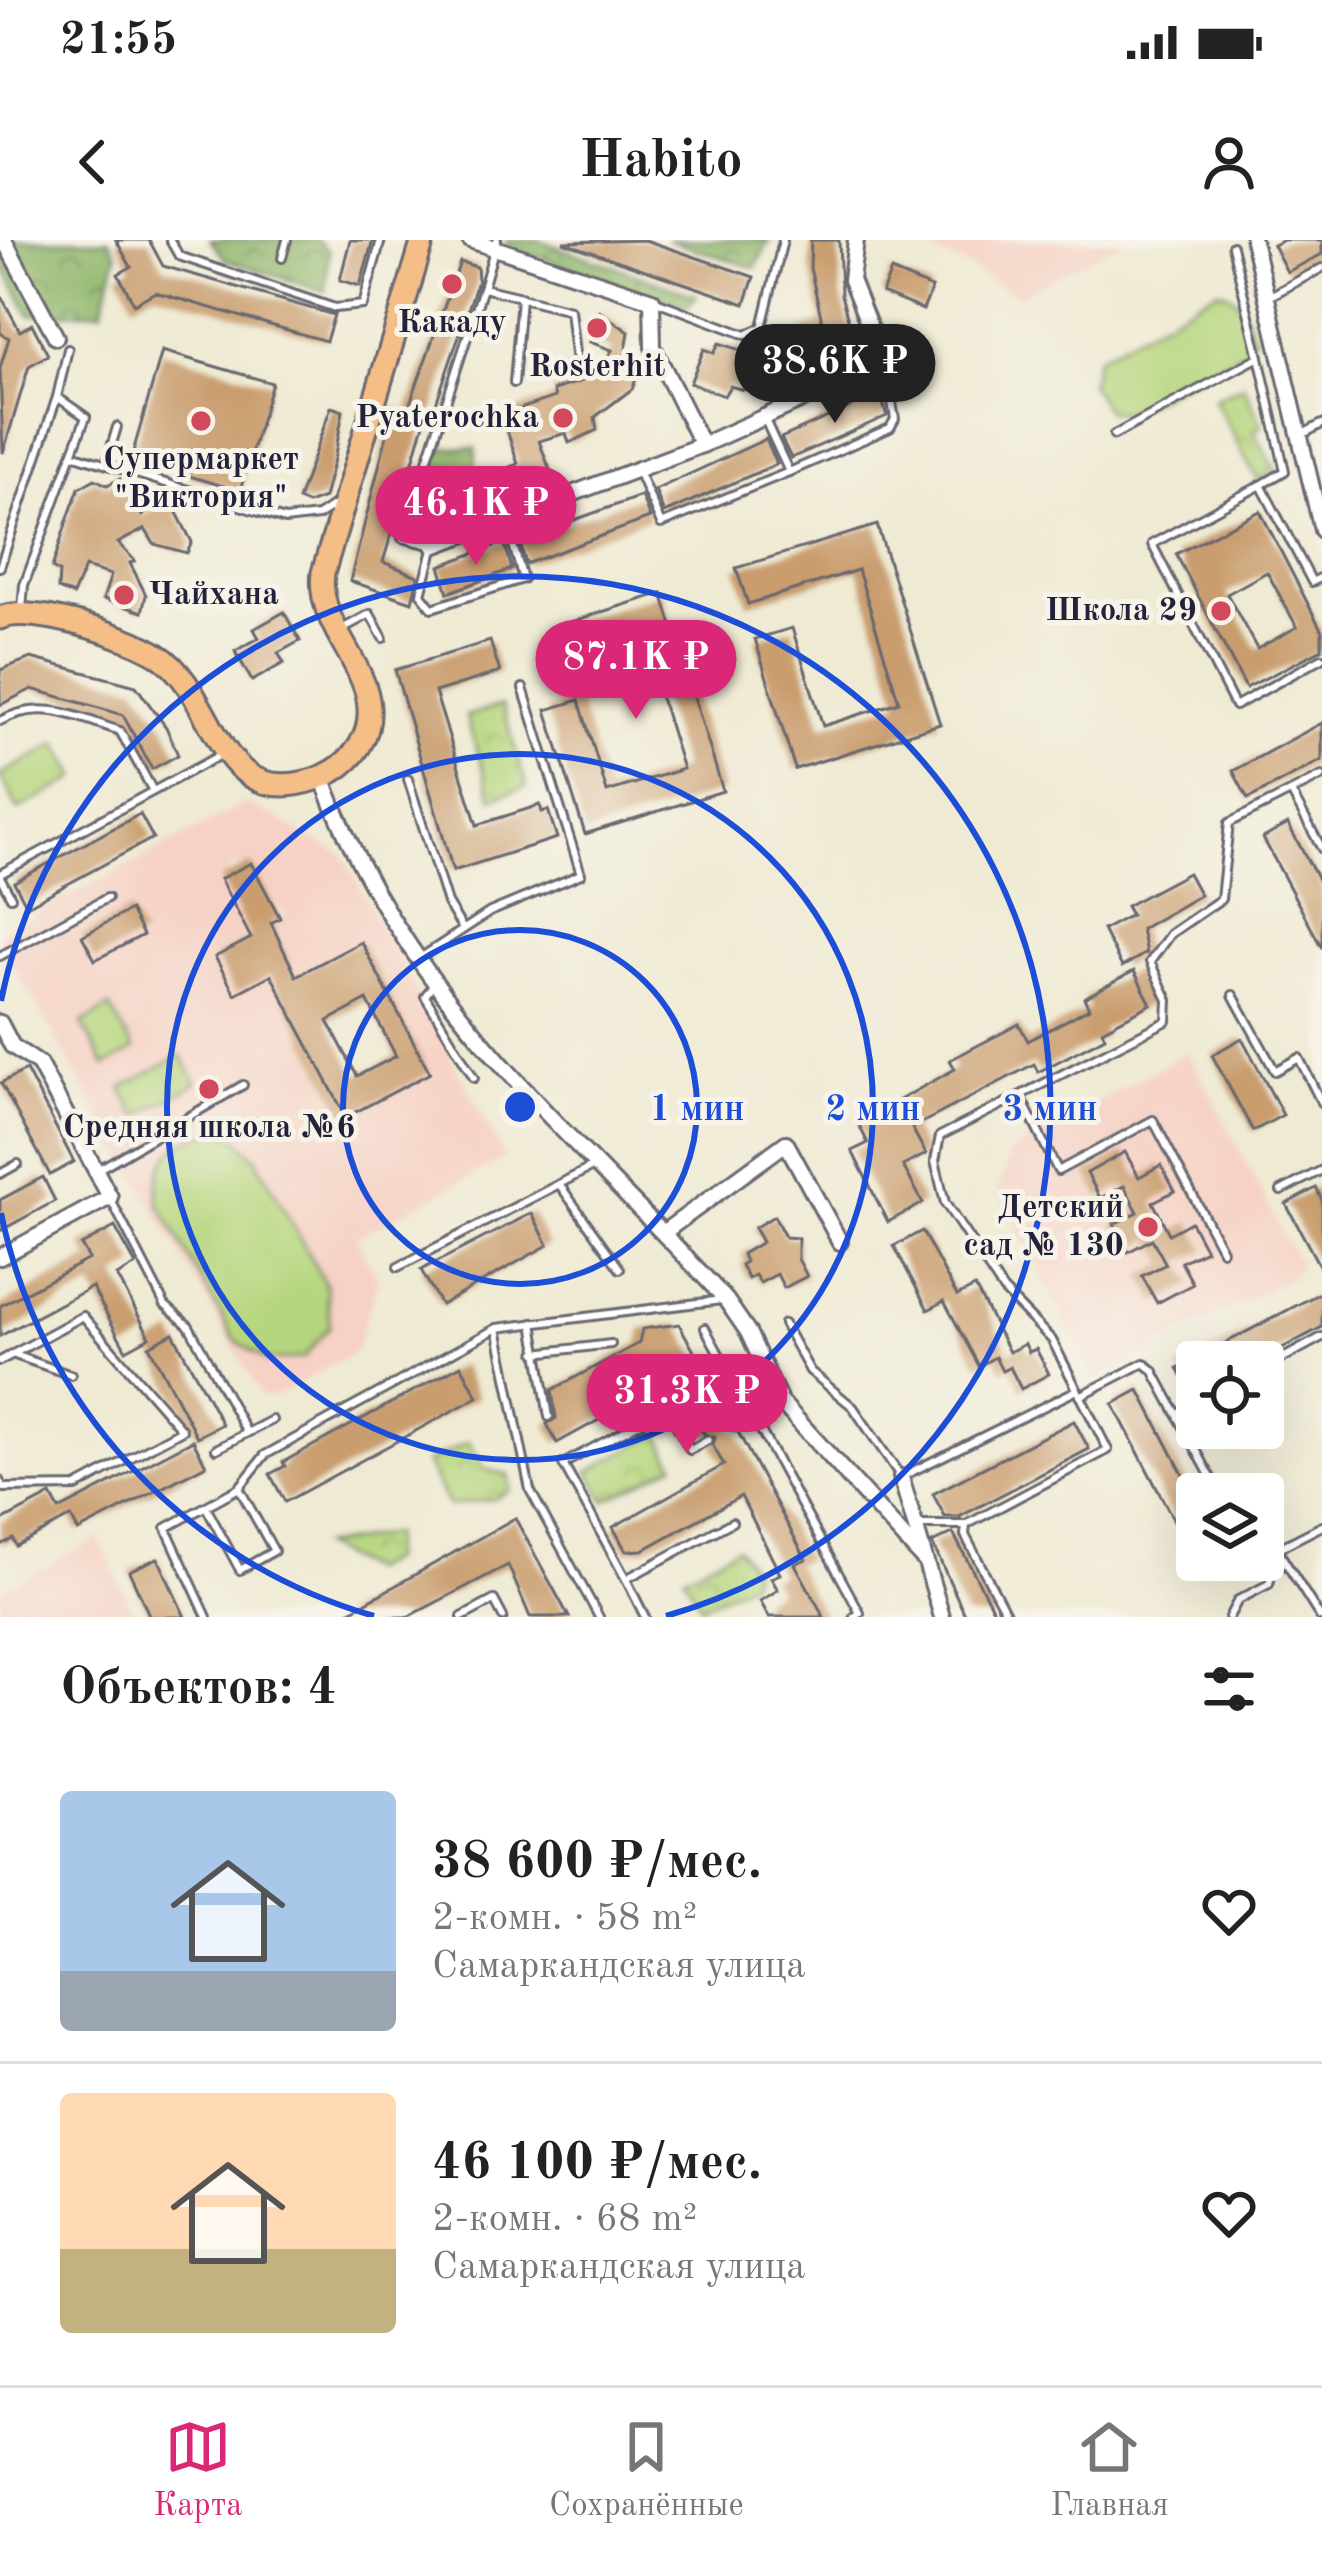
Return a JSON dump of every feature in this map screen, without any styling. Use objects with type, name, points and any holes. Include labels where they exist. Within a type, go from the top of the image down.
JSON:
[{"type":"main road","points":[[11,615],[159,655],[185,684],[225,752],[248,773],[275,784],[322,777],[355,753],[368,727],[363,682],[321,587],[423,240]]},
{"type":"street","points":[[4,240],[56,337]]},
{"type":"street","points":[[470,240],[495,244],[652,300],[653,347],[702,445]]},
{"type":"street","points":[[434,546],[702,445],[884,363],[851,280],[856,240]]},
{"type":"street","points":[[1252,240],[1319,501],[1322,530]]},
{"type":"street","points":[[322,777],[380,900],[417,960],[478,1042],[726,1300],[748,1332],[780,1401],[925,1561]]},
{"type":"street","points":[[0,1023],[12,1046],[39,1064],[110,1197],[0,1257]]},
{"type":"street","points":[[664,1232],[786,1144],[840,1242]]},
{"type":"street","points":[[901,1478],[941,1617]]},
{"type":"lane","points":[[170,240],[179,256],[335,308],[363,305],[381,240]]},
{"type":"lane","points":[[282,258],[287,240]]},
{"type":"lane","points":[[652,300],[746,335],[763,327],[783,240]]},
{"type":"lane","points":[[495,244],[401,538],[434,546],[421,594],[431,608],[515,583],[524,573],[506,518]]},
{"type":"lane","points":[[1232,246],[1285,471],[1152,544],[1235,706],[1322,658]]},
{"type":"lane","points":[[1267,298],[1322,268]]},
{"type":"lane","points":[[483,288],[570,310],[576,363],[554,370]]},
{"type":"lane","points":[[514,383],[520,298]]},
{"type":"lane","points":[[0,567],[57,397],[68,349]]},
{"type":"lane","points":[[1114,435],[1259,357]]},
{"type":"lane","points":[[636,467],[662,524],[789,472],[890,428],[895,419],[884,363]]},
{"type":"lane","points":[[11,615],[86,417],[57,397]]},
{"type":"lane","points":[[764,417],[789,472]]},
{"type":"lane","points":[[1300,435],[1322,424]]},
{"type":"lane","points":[[106,465],[117,427]]},
{"type":"lane","points":[[72,454],[264,516],[296,520],[318,516],[348,493]]},
{"type":"lane","points":[[1261,485],[1312,583],[1322,577]]},
{"type":"lane","points":[[337,632],[370,614],[383,638]]},
{"type":"lane","points":[[417,960],[518,898],[581,874],[523,688]]},
{"type":"lane","points":[[0,721],[32,707],[120,730],[152,791]]},
{"type":"lane","points":[[11,897],[0,875],[225,752]]},
{"type":"lane","points":[[916,1525],[966,1525],[1108,1450],[1052,1340],[1003,1290],[945,1203],[935,1160],[940,1136],[1167,1021],[1168,1000],[1150,962],[1170,934],[1221,899],[1229,823],[1322,776]]},
{"type":"lane","points":[[408,778],[447,903],[463,929]]},
{"type":"lane","points":[[1291,792],[1322,849]]},
{"type":"lane","points":[[0,956],[107,898]]},
{"type":"lane","points":[[434,984],[425,996],[474,1078]]},
{"type":"lane","points":[[1233,994],[1274,1071],[1299,1058],[1322,1104]]},
{"type":"lane","points":[[96,1171],[242,1085]]},
{"type":"lane","points":[[1020,1096],[1058,1171],[1153,1120],[1222,1250]]},
{"type":"lane","points":[[0,1174],[18,1164]]},
{"type":"lane","points":[[398,1267],[597,1164]]},
{"type":"lane","points":[[1281,1191],[1322,1170]]},
{"type":"lane","points":[[559,1184],[620,1269]]},
{"type":"lane","points":[[110,1197],[165,1305],[189,1326],[247,1433]]},
{"type":"lane","points":[[207,1617],[166,1528],[239,1488],[265,1456],[497,1328],[726,1300]]},
{"type":"lane","points":[[0,1360],[83,1316],[182,1430],[76,1487],[4,1488],[0,1481]]},
{"type":"lane","points":[[532,1323],[549,1417]]},
{"type":"lane","points":[[784,1324],[810,1371],[853,1407],[901,1478],[1144,1364],[1176,1411]]},
{"type":"lane","points":[[497,1328],[530,1490],[599,1617]]},
{"type":"lane","points":[[705,1328],[860,1613],[854,1617]]},
{"type":"lane","points":[[1284,1358],[1322,1337]]},
{"type":"lane","points":[[536,1353],[611,1344]]},
{"type":"lane","points":[[12,1354],[70,1375]]},
{"type":"lane","points":[[734,1426],[780,1401]]},
{"type":"lane","points":[[645,1617],[563,1464],[667,1408],[690,1450],[707,1441]]},
{"type":"lane","points":[[216,1448],[272,1420]]},
{"type":"lane","points":[[206,1507],[240,1570],[274,1551],[239,1488]]},
{"type":"lane","points":[[626,1580],[732,1522]]},
{"type":"lane","points":[[966,1525],[965,1535],[1008,1617]]},
{"type":"lane","points":[[1284,1545],[1322,1526]]},
{"type":"lane","points":[[1284,1560],[1321,1617]]},
{"type":"lane","points":[[1229,1617],[1238,1600],[1270,1581]]},
{"type":"lane","points":[[463,1617],[494,1600],[503,1617]]},
{"type":"shaded area","points":[[870,240],[1125,240],[1018,296],[967,266],[913,245],[870,247]]},
{"type":"shaded area","name":"Средняя школа №6","points":[[247,803],[343,855],[505,1158],[356,1238],[378,1280],[355,1352],[276,1396],[262,1397],[0,942],[5,930]],"holes":[[[236,864],[276,910],[282,907],[286,915],[268,924],[296,976],[361,943],[430,1073],[346,1117],[275,973],[235,994],[215,958],[251,938],[220,880]]]},
{"type":"shaded area","name":"Детский сад № 130","points":[[1188,1051],[1299,1265],[1292,1277],[1094,1378],[998,1190],[1011,1151]]},
{"type":"shaded area","points":[[99,1538],[136,1617],[0,1617],[0,1591]]},
{"type":"green space","points":[[0,240],[109,240],[117,254],[102,311],[30,315],[0,260]]},
{"type":"green space","points":[[210,240],[317,240],[329,252],[326,292],[226,260]]},
{"type":"green space","points":[[507,240],[539,240],[697,296],[687,307],[505,246]]},
{"type":"green space","points":[[667,240],[770,240],[755,268]]},
{"type":"green space","points":[[1218,290],[1238,301],[1246,314],[1254,336],[1247,349],[1125,414],[1106,410],[1090,384],[1097,357]]},
{"type":"green space","points":[[1243,385],[1262,425],[1254,431],[1277,473],[1257,479],[1214,399]]},
{"type":"green space","points":[[441,448],[476,448],[475,481],[505,485],[479,521],[431,537],[412,518]]},
{"type":"green space","points":[[502,705],[527,787],[492,798],[466,716]]},
{"type":"green space","points":[[58,743],[77,778],[18,810],[0,775]]},
{"type":"green space","points":[[110,1007],[134,1050],[105,1066],[82,1023]]},
{"type":"green space","points":[[181,1055],[197,1084],[137,1116],[122,1088]]},
{"type":"green space","points":[[221,1132],[239,1140],[256,1158],[326,1286],[330,1326],[303,1358],[266,1361],[234,1339],[159,1203],[160,1174],[172,1152],[192,1138]]},
{"type":"green space","points":[[658,1433],[675,1464],[605,1501],[589,1471]]},
{"type":"green space","points":[[469,1442],[484,1469],[508,1475],[510,1490],[494,1499],[449,1506],[426,1463]]},
{"type":"green space","points":[[392,1534],[390,1560],[369,1571],[322,1546]]},
{"type":"green space","points":[[737,1547],[753,1569],[750,1582],[701,1606],[684,1576]]},
{"type":"building","points":[[116,240],[149,240],[163,266],[334,315],[326,341],[155,292],[134,304],[118,274],[131,267]]},
{"type":"building","points":[[350,240],[373,240],[360,286],[340,280]]},
{"type":"building","points":[[645,240],[754,277],[745,304],[563,242]]},
{"type":"building","points":[[811,240],[839,240],[841,295],[855,344],[781,380],[776,375],[743,390],[730,386],[724,396],[690,383],[704,349],[714,353],[719,343],[756,355],[822,321],[810,268]]},
{"type":"building","points":[[1284,240],[1322,240],[1322,254],[1287,272],[1273,245]]},
{"type":"building","points":[[460,262],[477,267],[478,280],[431,418],[426,417],[383,562],[418,576],[412,602],[350,581],[394,407],[407,412]]},
{"type":"building","points":[[891,271],[932,288],[923,310],[882,293]]},
{"type":"building","points":[[0,294],[20,331],[32,324],[48,355],[29,366],[3,453],[0,368],[9,338],[0,333]]},
{"type":"building","points":[[599,311],[629,332],[625,355],[643,361],[632,389],[595,417],[597,430],[569,443],[566,433],[539,441],[553,478],[519,491],[510,467],[518,464],[502,415],[555,397],[553,390],[580,382],[604,364],[612,350],[590,342]]},
{"type":"building","name":"Супермаркет \"Виктория\"","points":[[162,351],[272,383],[240,491],[131,459]]},
{"type":"building","points":[[880,394],[887,416],[791,458],[781,438]]},
{"type":"building","points":[[331,407],[343,411],[335,455],[324,498],[308,504],[298,500]]},
{"type":"building","points":[[766,439],[777,464],[664,513],[655,490]]},
{"type":"building","points":[[95,479],[107,485],[120,479],[142,516],[165,499],[172,503],[192,542],[187,553],[154,544],[145,529],[118,543],[135,561],[130,563],[146,595],[142,612],[103,599],[111,575],[85,567],[73,595],[58,589],[59,572],[52,568],[67,521],[79,488]]},
{"type":"building","points":[[641,496],[650,518],[526,564],[519,540]]},
{"type":"building","name":"Школа 29","points":[[1260,511],[1322,631],[1322,649],[1246,688],[1176,554]],"holes":[[[1267,572],[1297,627],[1257,649],[1227,594]]]},
{"type":"building","points":[[877,525],[940,724],[795,769],[755,639],[792,628],[823,726],[899,702],[858,570],[748,604],[736,568]]},
{"type":"building","points":[[504,542],[512,569],[448,593],[440,566]]},
{"type":"building","points":[[662,593],[723,791],[585,834],[546,710],[579,700],[607,792],[683,769],[642,638],[580,657],[570,622]]},
{"type":"building","points":[[284,612],[300,641],[278,653],[284,663],[252,681],[235,651],[259,638],[254,629]]},
{"type":"building","points":[[490,641],[500,672],[435,692],[477,825],[540,805],[542,812],[548,810],[557,838],[453,871],[395,670]]},
{"type":"building","points":[[31,658],[136,686],[166,727],[178,755],[152,769],[123,715],[89,705],[32,689],[0,705],[0,670]]},
{"type":"building","points":[[1322,723],[1322,760],[1248,799],[1233,771]]},
{"type":"building","points":[[140,814],[153,838],[27,906],[14,882]]},
{"type":"building","points":[[1288,824],[1322,887],[1322,948],[1263,838]]},
{"type":"building","points":[[251,863],[280,918],[271,923],[296,976],[361,942],[430,1073],[346,1117],[271,975],[235,994],[215,957],[251,938],[220,879]],"holes":[[[367,1000],[396,1056],[357,1076],[328,1021]]]},
{"type":"building","points":[[1188,873],[1200,895],[1141,929],[1146,953],[1122,967],[1103,930],[1131,915],[1126,906]]},
{"type":"building","points":[[130,910],[143,935],[95,960],[82,936]]},
{"type":"building","points":[[1134,971],[1151,1004],[1102,1030],[1105,1037],[1038,1072],[1034,1064],[912,1128],[926,1154],[903,1166],[923,1203],[888,1222],[852,1151],[868,1143],[858,1123],[955,1069],[950,1060],[1019,1024],[1028,1041],[1089,1008],[1084,998]]},
{"type":"building","points":[[1242,1038],[1283,1115],[1253,1131],[1212,1055]]},
{"type":"building","points":[[26,1070],[74,1162],[50,1175],[1,1083]]},
{"type":"building","points":[[1125,1152],[1139,1177],[1161,1165],[1175,1191],[1153,1202],[1169,1234],[1191,1222],[1206,1250],[1181,1262],[1193,1284],[1157,1303],[1142,1276],[1166,1264],[1152,1239],[1128,1252],[1114,1224],[1138,1212],[1124,1186],[1100,1198],[1087,1173]]},
{"type":"building","points":[[43,1177],[55,1201],[0,1231],[0,1200]]},
{"type":"building","points":[[1316,1188],[1322,1200],[1322,1271],[1286,1204]]},
{"type":"building","points":[[532,1213],[548,1245],[441,1305],[421,1270]]},
{"type":"building","points":[[774,1216],[785,1237],[798,1238],[798,1259],[807,1276],[784,1288],[777,1274],[760,1283],[755,1275],[748,1279],[741,1265],[745,1262],[742,1254],[762,1242],[754,1228]]},
{"type":"building","points":[[115,1227],[136,1265],[117,1276],[150,1337],[126,1350],[92,1287],[0,1336],[0,1306],[89,1259],[81,1245]]},
{"type":"building","points":[[922,1231],[957,1296],[975,1287],[1009,1352],[1025,1344],[1029,1352],[1036,1349],[1049,1374],[1021,1389],[1010,1367],[1002,1371],[995,1357],[979,1366],[944,1301],[928,1310],[894,1246]]},
{"type":"building","points":[[1322,1292],[1322,1327],[1284,1347],[1284,1341],[1229,1341]]},
{"type":"building","points":[[679,1324],[731,1419],[727,1428],[738,1432],[806,1559],[795,1564],[824,1617],[769,1617],[760,1601],[778,1590],[771,1578],[780,1574],[741,1496],[643,1550],[626,1551],[613,1527],[724,1465],[713,1446],[715,1437],[704,1434],[677,1377],[557,1443],[547,1424],[556,1418],[552,1390],[639,1343],[642,1329]]},
{"type":"building","points":[[173,1333],[222,1424],[197,1437],[149,1346]]},
{"type":"building","points":[[461,1365],[478,1397],[285,1502],[270,1474],[285,1466],[283,1462]]},
{"type":"building","points":[[1139,1390],[1182,1473],[1176,1473],[1176,1525],[1113,1404]]},
{"type":"building","points":[[1074,1421],[1089,1449],[959,1517],[945,1517],[933,1494]]},
{"type":"building","points":[[193,1440],[206,1465],[78,1531],[71,1517],[16,1546],[13,1539],[0,1545],[0,1522],[51,1495],[59,1510]]},
{"type":"building","points":[[515,1518],[569,1617],[530,1617],[508,1565],[408,1617],[340,1617]]},
{"type":"building","points":[[953,1533],[997,1617],[966,1617],[932,1543]]},
{"type":"building","points":[[158,1558],[185,1617],[150,1617],[129,1571]]},
{"type":"place","name":"Какаду","points":[[452,284]]},
{"type":"place","name":"Rosterhit","points":[[597,328]]},
{"type":"place","name":"Pyaterochka","points":[[563,418]]},
{"type":"place","name":"Супермаркет \"Виктория\"","points":[[201,421]]},
{"type":"place","name":"Чайхана","points":[[124,595]]},
{"type":"place","name":"Школа 29","points":[[1221,611]]},
{"type":"place","name":"Средняя школа №6","points":[[209,1089]]},
{"type":"place","name":"Детский сад № 130","points":[[1148,1227]]}]
